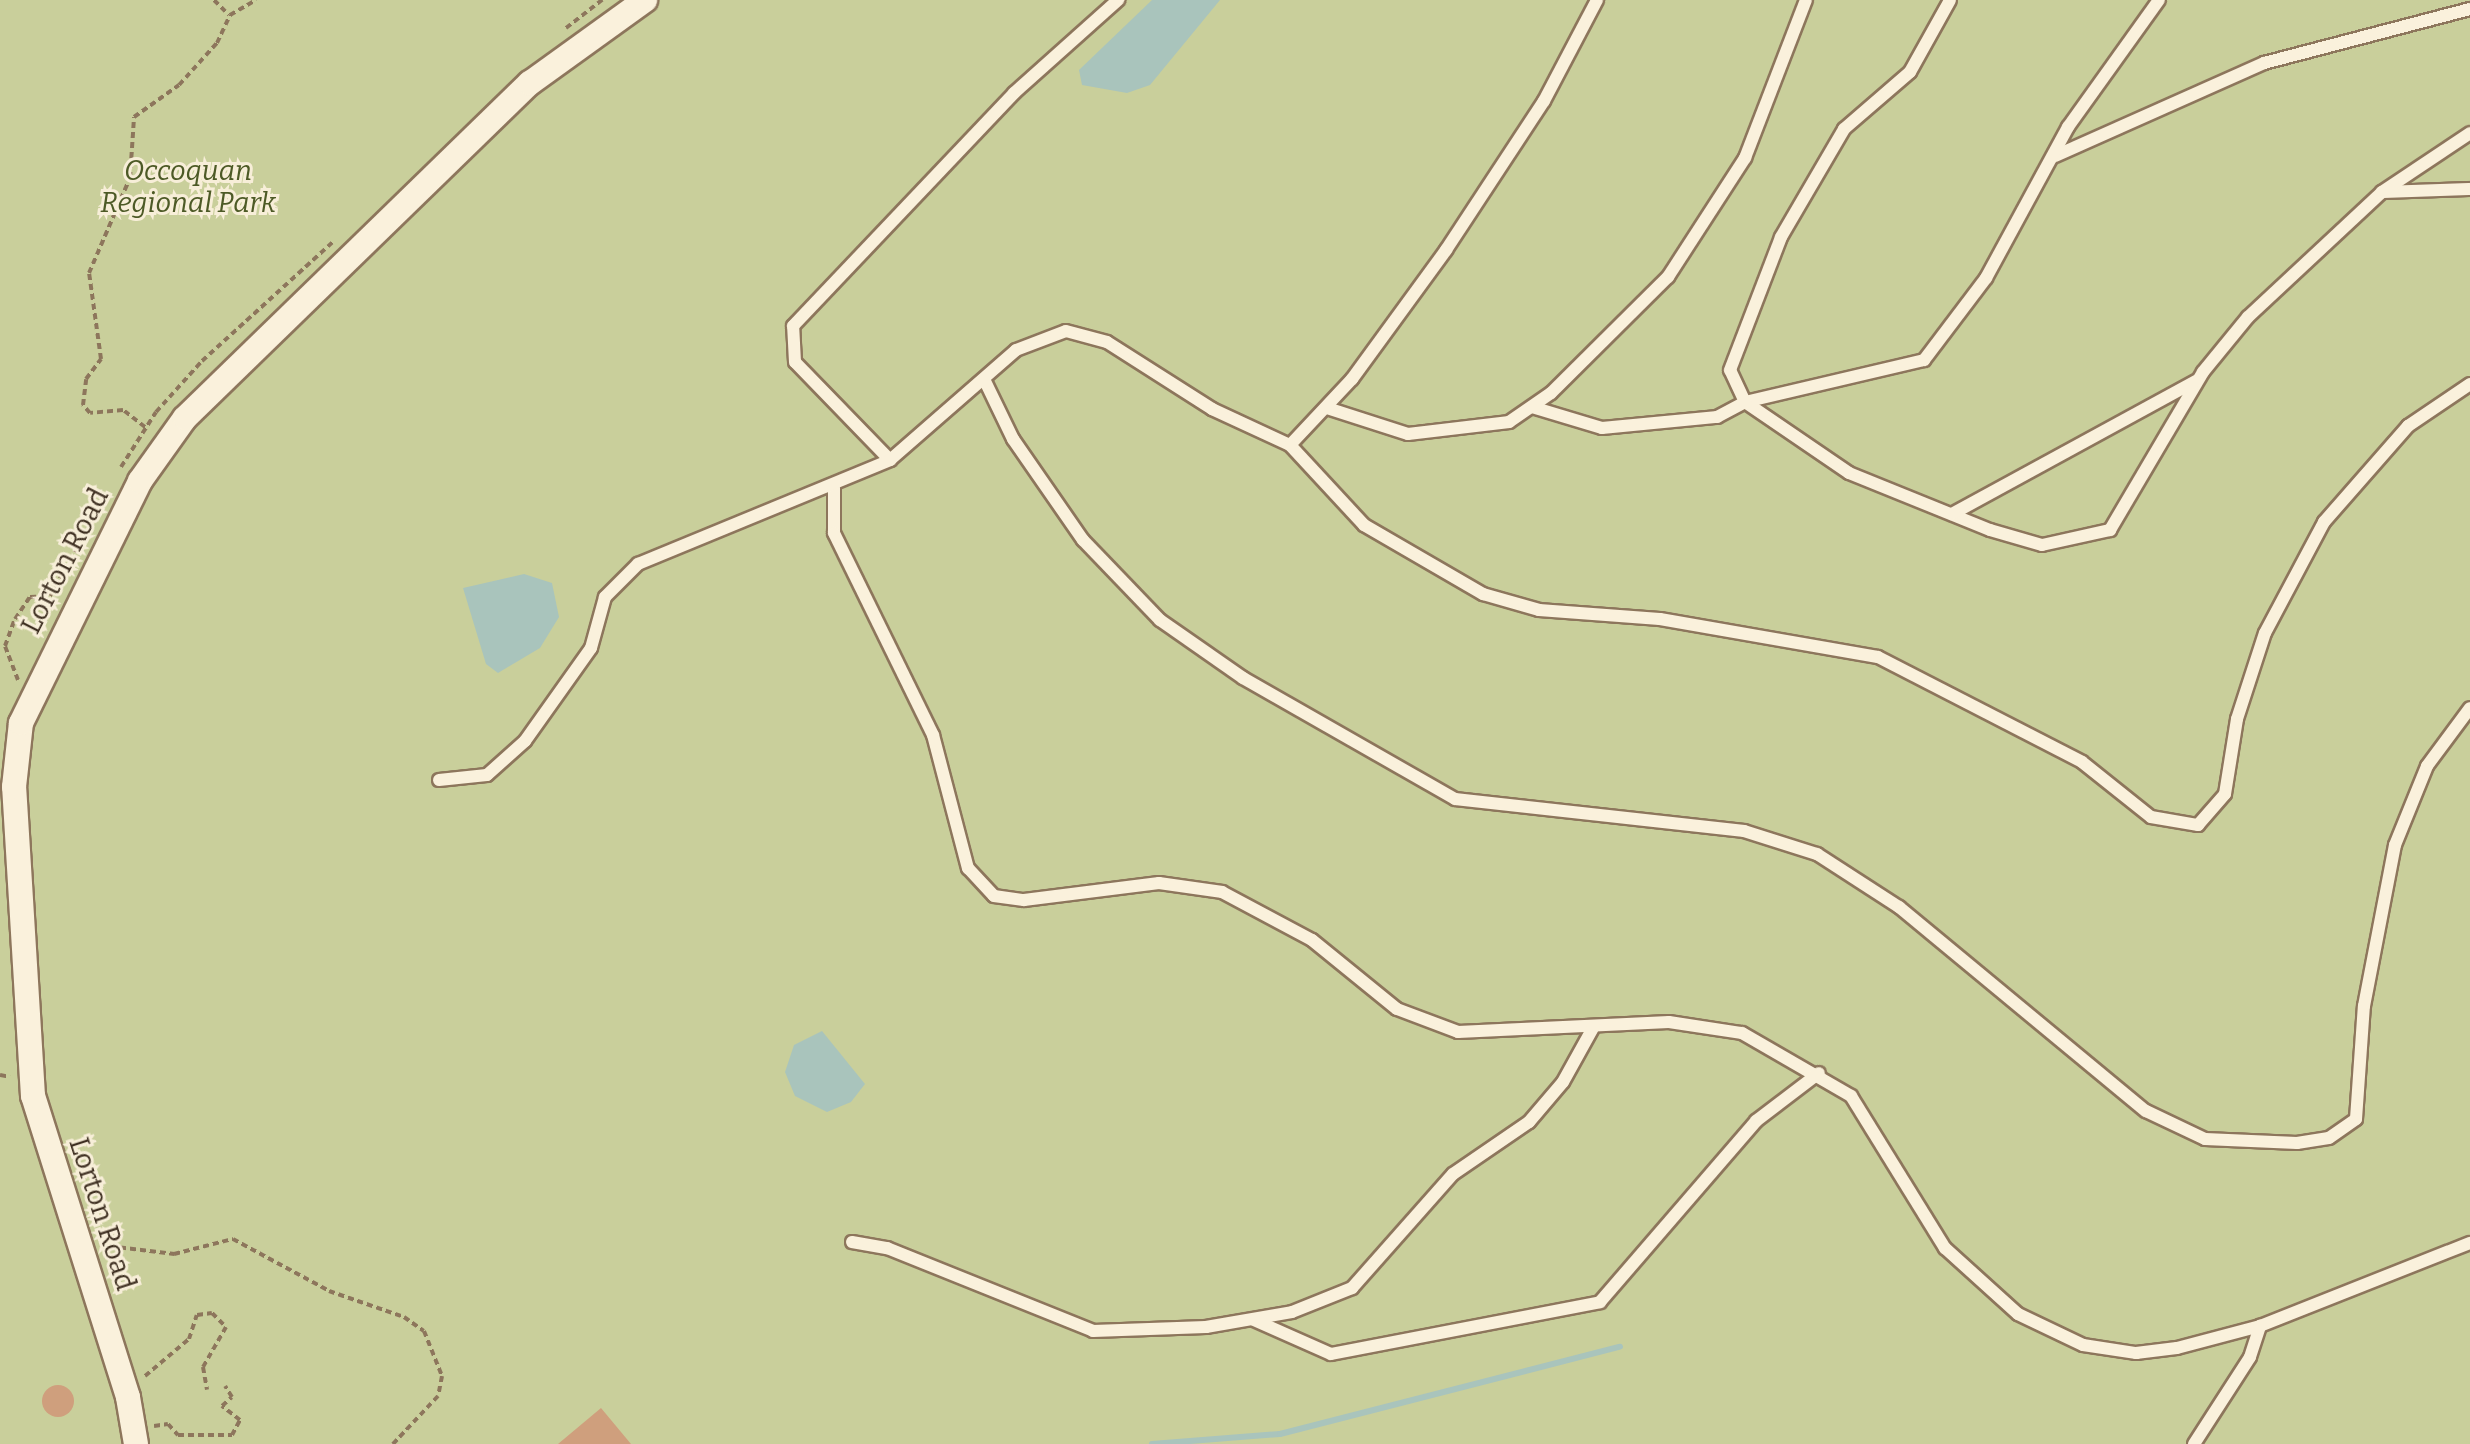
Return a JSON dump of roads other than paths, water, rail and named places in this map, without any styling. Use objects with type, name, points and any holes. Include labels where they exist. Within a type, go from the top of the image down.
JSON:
[{"type":"street","name":"Lorton Road","points":[[144,1435],[33,1096],[14,760],[37,681],[140,481],[185,418],[530,83],[645,0]]},
{"type":"lane","points":[[890,460],[795,362],[793,326],[1014,93],[1118,0]]},
{"type":"lane","points":[[1290,445],[1327,408],[1511,155],[1597,0]]},
{"type":"lane","points":[[1327,408],[1408,434],[1509,422],[1532,407],[1668,277],[1745,158],[1806,0]]},
{"type":"lane","points":[[1950,0],[1910,72],[1844,129],[1781,237],[1730,370],[1745,402],[1849,473],[1952,514],[2042,545],[2110,530],[2199,379],[2314,248],[2382,192],[2470,133]]},
{"type":"lane","points":[[1532,407],[1602,428],[1717,417],[1745,402],[1924,360],[1986,278],[2055,156],[2159,0]]},
{"type":"lane","points":[[2055,156],[2264,63],[2470,9]]},
{"type":"lane","points":[[2382,192],[2470,189]]},
{"type":"lane","points":[[439,780],[487,775],[525,741],[591,648],[605,597],[638,564],[695,535],[834,488],[890,460],[1033,339],[1087,333],[1212,409],[1290,445],[1364,525],[1483,594],[1539,610],[1660,619],[1868,653],[2082,762],[2151,817],[2198,825],[2225,794],[2237,719],[2265,633],[2324,522],[2408,426],[2470,384]]},
{"type":"lane","points":[[984,379],[1013,439],[1083,540],[1160,620],[1243,678],[1455,799],[1744,831],[1817,854],[1899,907],[2146,1111],[2205,1139],[2297,1143],[2329,1138],[2356,1119],[2364,1006],[2395,845],[2427,766],[2470,708]]},
{"type":"lane","points":[[1952,514],[2199,379]]},
{"type":"lane","points":[[834,488],[834,533],[886,626],[902,678],[933,735],[968,868],[983,889],[1024,900],[1189,885],[1276,917],[1397,1009],[1434,1027],[1479,1033],[1594,1026],[1719,1027],[1819,1073],[1870,1116],[1945,1248],[2035,1325],[2083,1345],[2136,1353],[2260,1326],[2470,1243]]},
{"type":"lane","points":[[852,1242],[887,1248],[1093,1331],[1254,1320],[1322,1302],[1375,1269],[1453,1174],[1539,1113],[1594,1026]]},
{"type":"lane","points":[[1254,1320],[1331,1354],[1600,1302],[1772,1103],[1819,1073]]},
{"type":"lane","points":[[2194,1444],[2242,1372],[2260,1326]]},
{"type":"water","points":[[1152,0],[1220,0],[1150,85],[1127,93],[1082,85],[1079,70]]},
{"type":"water","points":[[524,574],[552,583],[559,617],[540,648],[498,673],[486,664],[463,588]]},
{"type":"water","points":[[822,1031],[865,1084],[851,1102],[827,1112],[795,1096],[785,1072],[794,1045]]},
{"type":"waterway","points":[[1152,1444],[1280,1434],[1620,1347]]},
{"type":"park label","name":"Occoquan Regional Park","points":[[188,187]]}]
